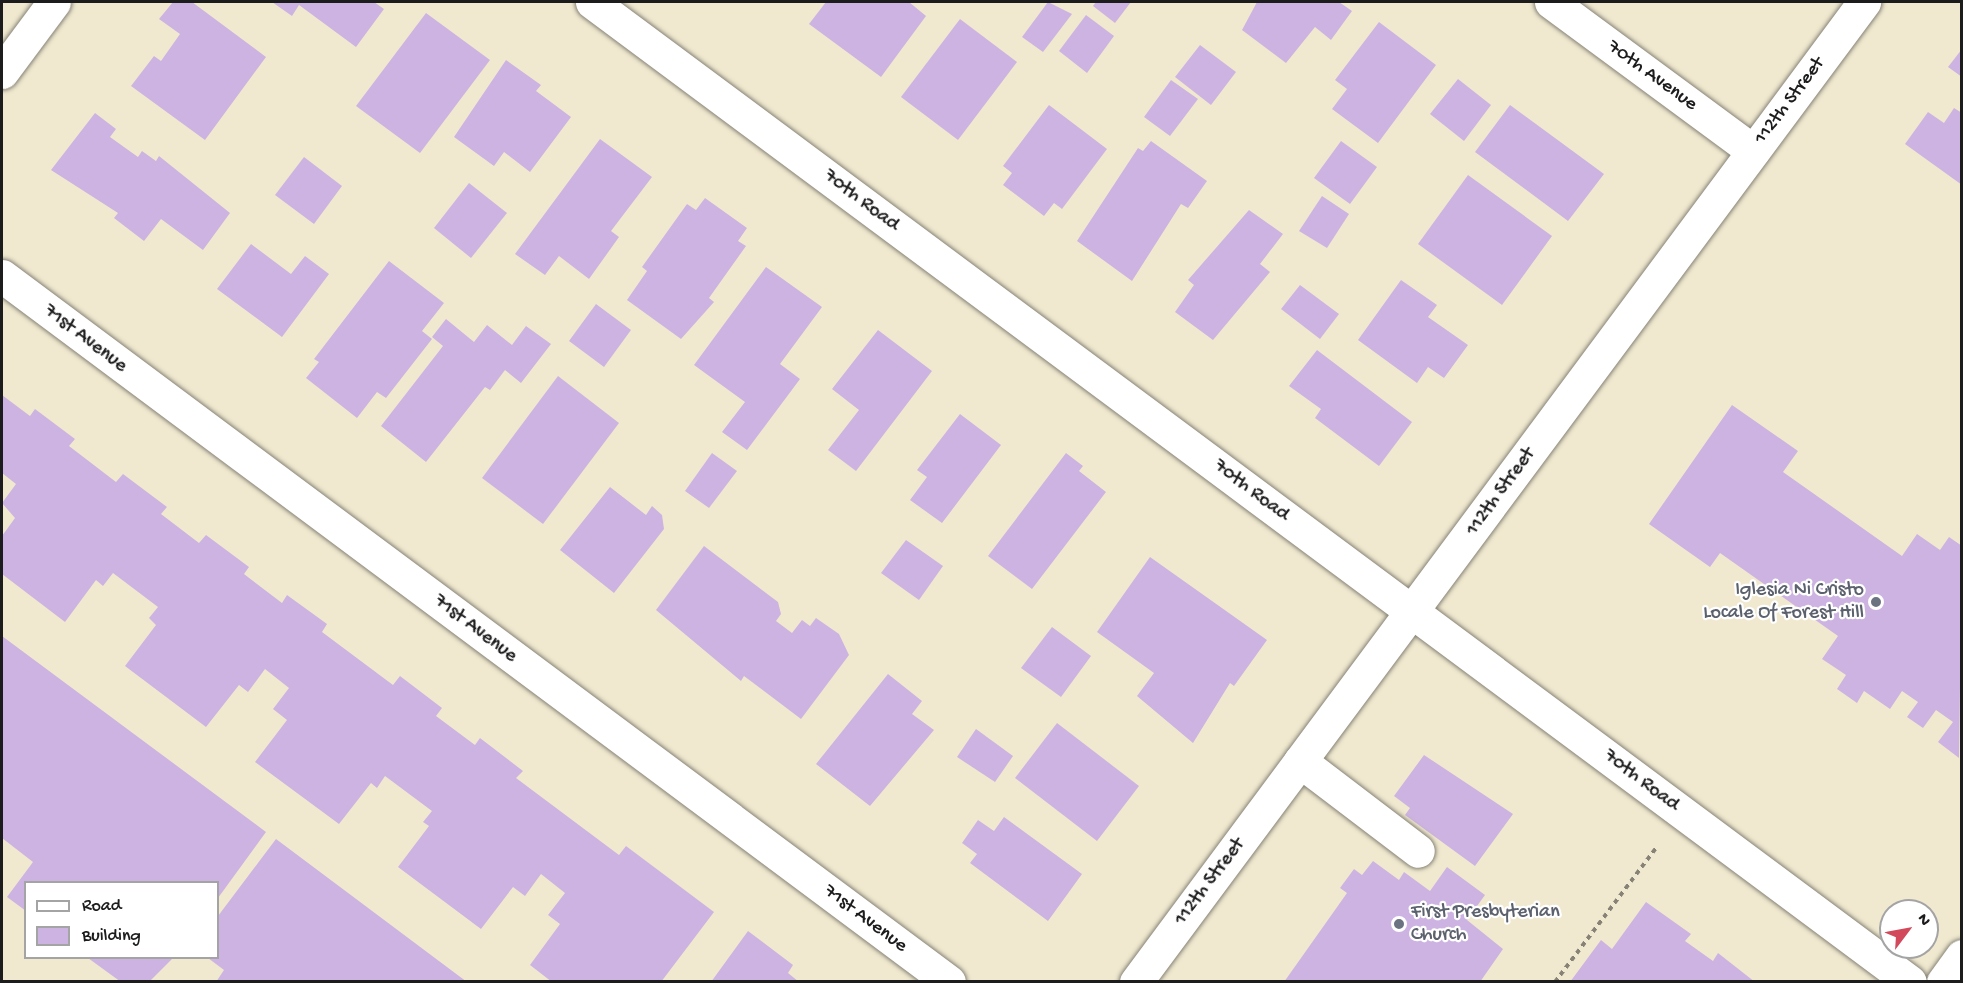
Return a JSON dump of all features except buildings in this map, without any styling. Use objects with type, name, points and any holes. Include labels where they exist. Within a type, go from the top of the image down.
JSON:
[{"type":"street","points":[[2,72],[54,2]]},
{"type":"street","name":"70th Road","points":[[592,2],[1910,981]]},
{"type":"street","name":"70th Avenue","points":[[1551,2],[1753,151]]},
{"type":"street","name":"112th Street","points":[[1136,981],[1864,2]]},
{"type":"street","name":"71st Avenue","points":[[2,276],[948,981]]},
{"type":"street","points":[[1300,761],[1418,851]]},
{"type":"street","points":[[1943,981],[1962,957]]},
{"type":"path","points":[[1556,981],[1656,848]]},
{"type":"place","name":"Iglesia Ni Cristo Locale Of Forest Hill","points":[[1876,602]]},
{"type":"place","name":"First Presbyterian Church","points":[[1399,924]]}]
